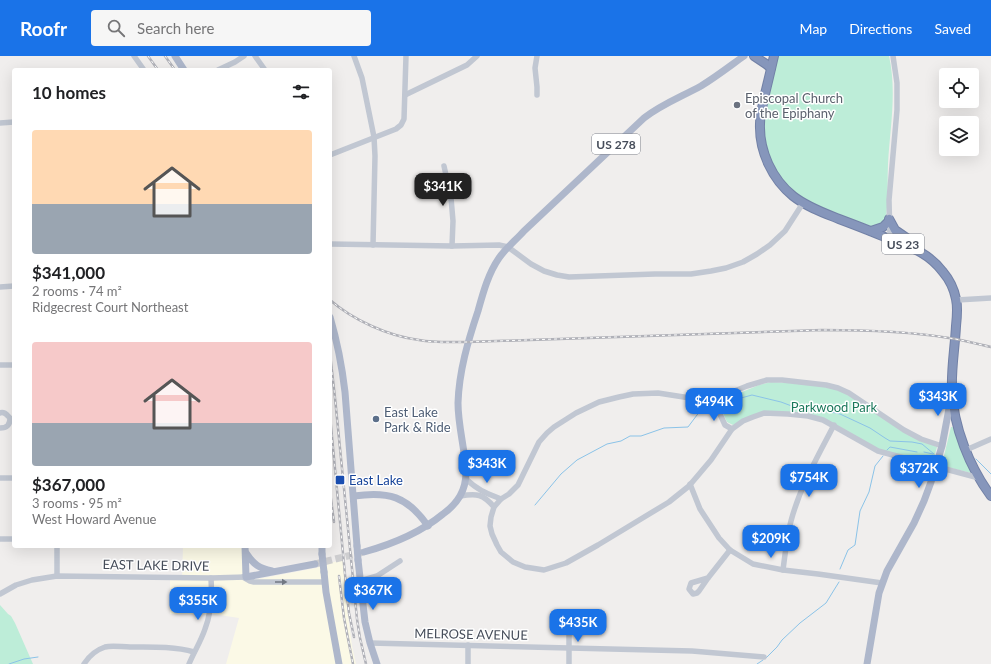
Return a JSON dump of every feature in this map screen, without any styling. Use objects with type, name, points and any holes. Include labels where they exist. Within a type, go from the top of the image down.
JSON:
[{"type":"highway","points":[[754,56],[771,68]]},
{"type":"highway","name":"US 23","points":[[774,56],[761,116],[760,130],[762,144],[769,164],[776,177],[789,192],[803,203],[824,213],[915,248],[928,256],[939,267],[951,284],[957,300],[952,390],[958,427],[966,450],[979,478],[991,496]]},
{"type":"highway","points":[[870,231],[883,227],[889,220],[895,230],[914,242],[915,248]]},
{"type":"main road","points":[[174,56],[183,68]]},
{"type":"main road","name":"US 278","points":[[364,552],[393,543],[428,526],[450,509],[460,496],[466,479],[466,466],[458,404],[460,373],[468,342],[489,277],[499,258],[630,131],[650,114],[661,106],[702,86],[744,56]]},
{"type":"main road","points":[[332,324],[343,371],[358,560],[365,622],[377,664]]},
{"type":"main road","points":[[867,664],[877,598],[890,565],[908,534],[924,501],[942,446],[947,425],[952,390]]},
{"type":"main road","points":[[354,496],[371,493],[398,498],[414,509],[428,526]]},
{"type":"main road","points":[[322,548],[325,582],[339,664]]},
{"type":"main road","points":[[245,549],[250,560],[255,564],[262,569],[276,572]]},
{"type":"main road","points":[[245,549],[245,577]]},
{"type":"main road","name":"EAST LAKE DRIVE","points":[[245,577],[315,564]]},
{"type":"street","points":[[134,56],[143,68]]},
{"type":"street","points":[[222,68],[244,56]]},
{"type":"street","points":[[255,56],[263,68]]},
{"type":"street","points":[[354,56],[362,78],[374,137],[373,245]]},
{"type":"street","points":[[332,153],[396,129],[401,125],[404,119],[406,56]]},
{"type":"street","points":[[405,95],[467,65],[477,56]]},
{"type":"street","points":[[537,56],[535,68],[537,95]]},
{"type":"street","points":[[890,239],[889,200],[897,110],[897,83],[893,56]]},
{"type":"street","points":[[0,123],[12,122]]},
{"type":"street","points":[[444,166],[451,198],[453,221],[452,246]]},
{"type":"street","points":[[332,244],[452,246],[499,245],[508,248],[544,271],[569,277],[691,274],[726,268],[743,262],[756,254],[770,245],[785,231],[803,203]]},
{"type":"street","points":[[0,287],[12,286]]},
{"type":"street","points":[[957,300],[991,298]]},
{"type":"street","points":[[0,365],[12,365]]},
{"type":"street","points":[[942,446],[922,439],[904,430],[848,393],[838,388],[826,385],[782,380],[767,380],[747,386],[724,396],[703,400],[658,393],[633,394],[608,399],[576,413],[554,427],[543,437],[533,453],[518,485],[494,507],[490,526],[494,539],[502,552],[513,562],[525,567],[544,570],[566,563],[669,502],[690,484],[711,460],[732,429],[743,421],[764,413],[808,416],[824,420],[878,451],[979,478]]},
{"type":"street","points":[[714,399],[725,425],[732,429]]},
{"type":"street","points":[[0,413],[7,414],[10,418],[8,426],[0,428]]},
{"type":"street","points":[[783,570],[791,521],[798,501],[811,470],[834,425]]},
{"type":"street","points":[[966,450],[991,439]]},
{"type":"street","points":[[0,478],[12,478]]},
{"type":"street","points":[[466,479],[473,486],[485,493],[502,499]]},
{"type":"street","points":[[690,484],[700,509],[718,538],[730,550],[753,564],[783,570],[882,583]]},
{"type":"street","points":[[460,496],[476,494],[489,500],[494,507]]},
{"type":"street","points":[[0,539],[12,539]]},
{"type":"street","points":[[56,576],[57,548]]},
{"type":"street","points":[[708,578],[730,550]]},
{"type":"street","points":[[360,581],[377,576],[400,561]]},
{"type":"street","name":"EAST LAKE DRIVE","points":[[0,594],[16,585],[32,580],[56,576],[245,577]]},
{"type":"street","points":[[245,577],[250,581],[257,582],[325,582]]},
{"type":"street","points":[[189,664],[205,629],[209,616],[211,578]]},
{"type":"street","points":[[569,623],[569,664]]},
{"type":"street","name":"MELROSE AVENUE","points":[[370,643],[692,651],[764,657]]},
{"type":"street","points":[[468,645],[468,664]]},
{"type":"street","points":[[84,664],[96,651],[107,647],[157,647],[194,652]]},
{"type":"shaded area","points":[[183,548],[246,548],[247,581],[316,568],[343,559],[345,592],[352,646],[356,664],[226,664],[239,618],[213,614],[170,614],[170,580],[182,580]]},
{"type":"green space","points":[[778,56],[889,56],[893,96],[885,223],[873,227],[813,205],[804,200],[786,185],[773,167],[765,145],[764,122],[766,106]]},
{"type":"green space","name":"Parkwood Park","points":[[771,382],[820,386],[843,391],[903,432],[937,447],[932,464],[878,451],[834,425],[806,416],[782,413],[744,419],[733,425],[727,422],[718,402],[759,385]]},
{"type":"green space","points":[[951,427],[954,428],[971,473],[943,466],[942,464]]},
{"type":"green space","points":[[0,605],[11,616],[15,623],[33,664],[0,664]]},
{"type":"waterway","points":[[721,407],[752,395],[781,402],[797,408],[819,409],[840,414],[870,428],[890,441],[922,444],[934,454]]},
{"type":"waterway","points":[[535,505],[561,474],[577,460],[607,444],[621,441],[630,436],[641,436],[664,428],[688,427],[700,411],[714,409]]},
{"type":"waterway","points":[[887,450],[890,447],[917,452]]},
{"type":"waterway","points":[[924,452],[933,454]]},
{"type":"waterway","points":[[840,569],[848,550],[855,545],[860,511],[869,492],[875,466],[883,456]]},
{"type":"waterway","points":[[976,459],[991,474]]},
{"type":"waterway","points":[[766,658],[800,623],[826,603],[839,582]]},
{"type":"waterway","points":[[9,664],[24,659],[38,657]]},
{"type":"waterway","points":[[757,664],[763,660]]},
{"type":"tunnel","points":[[315,564],[364,552]]},
{"type":"railway","points":[[148,56],[157,68]]},
{"type":"railway","points":[[165,56],[174,68]]},
{"type":"railway","points":[[332,302],[349,314],[383,331],[407,338],[431,342],[838,330],[886,331],[917,334],[954,339],[991,347]]},
{"type":"railway","points":[[332,372],[357,619],[366,664]]},
{"type":"railway","points":[[332,437],[349,613],[354,637]]},
{"type":"railway","points":[[332,507],[334,522]]},
{"type":"railway","points":[[339,576],[344,618],[353,664]]},
{"type":"place","name":"Episcopal Church of the Epiphany","points":[[737,105]]},
{"type":"place","name":"East Lake Park & Ride","points":[[376,419]]},
{"type":"place","name":"East Lake","points":[[340,480]]}]
